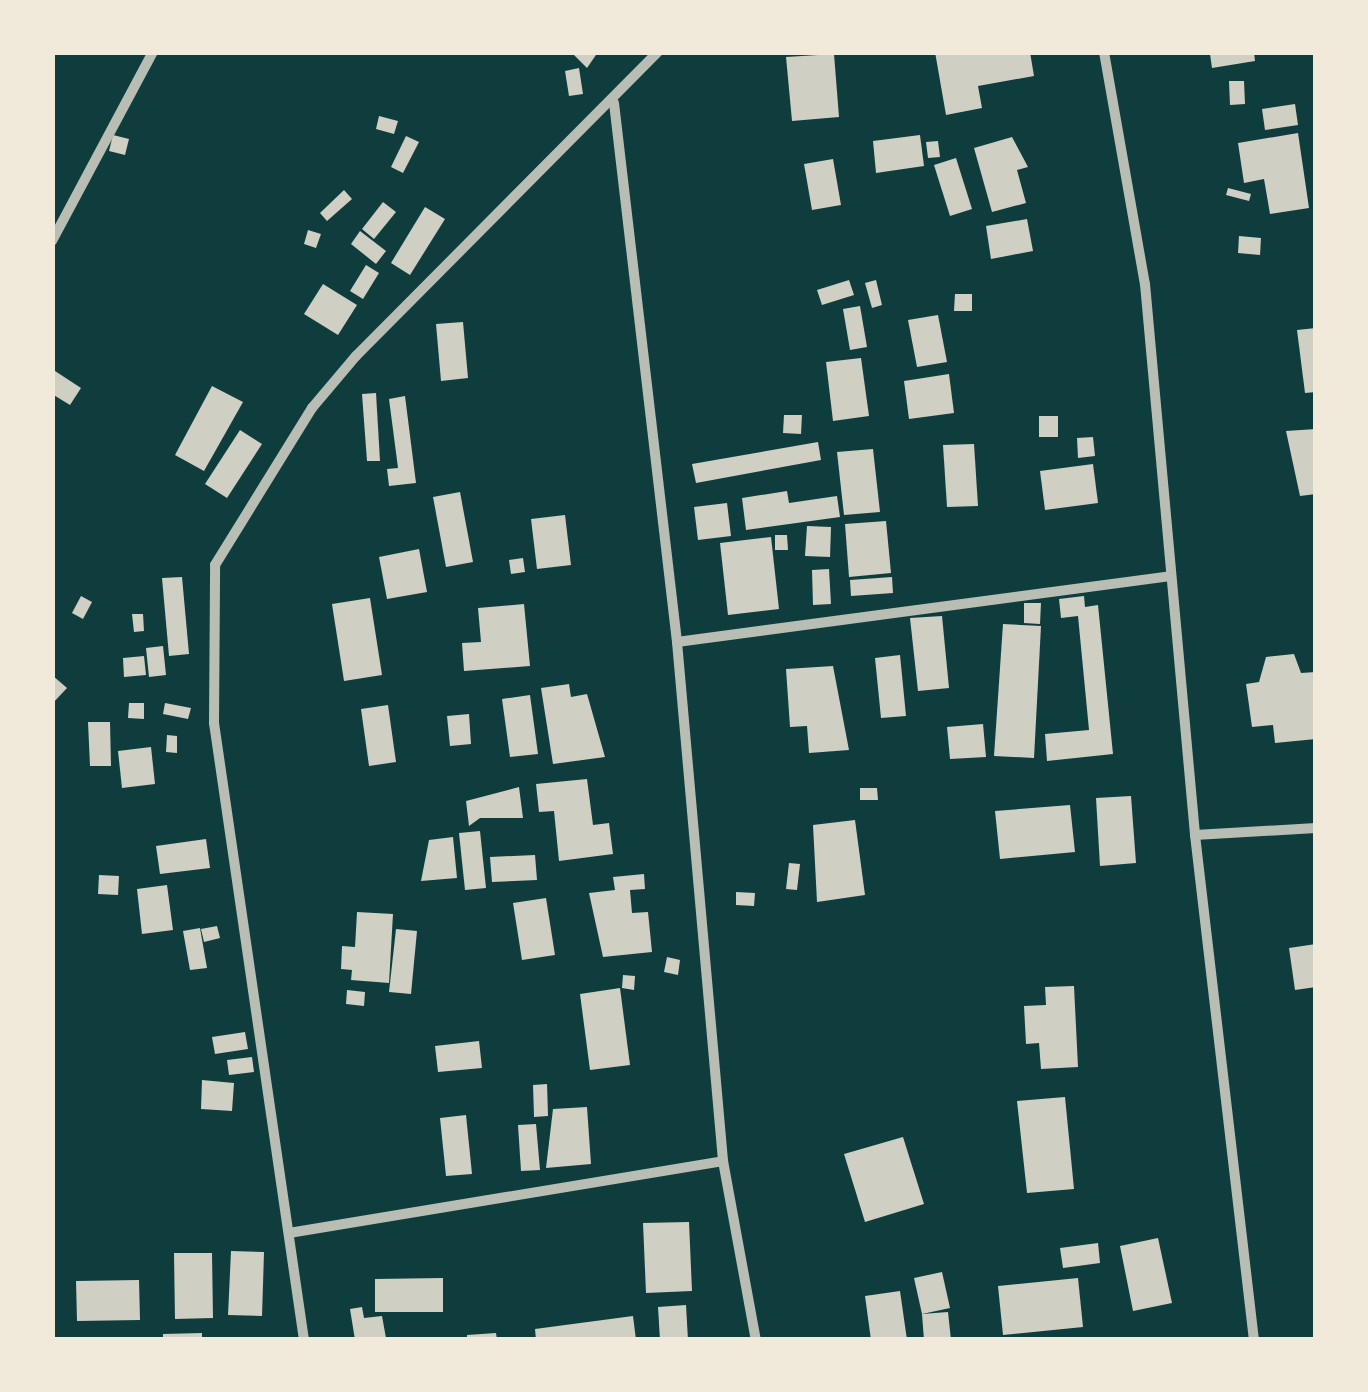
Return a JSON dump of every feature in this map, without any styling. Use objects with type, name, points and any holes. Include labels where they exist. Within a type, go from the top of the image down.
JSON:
[{"type":"street","points":[[52,242],[154,52]]},
{"type":"street","points":[[304,1340],[214,723],[215,564],[345,369],[614,103],[658,52]]},
{"type":"street","points":[[1104,52],[1146,284],[1195,835],[1254,1340]]},
{"type":"street","points":[[614,103],[677,642],[723,1161],[756,1340]]},
{"type":"street","points":[[677,642],[1169,576]]},
{"type":"street","points":[[1195,835],[1316,828]]},
{"type":"street","points":[[289,1233],[723,1161]]},
{"type":"building","points":[[571,52],[598,52],[587,68]]},
{"type":"building","points":[[935,52],[1030,52],[1034,76],[978,86],[982,108],[946,115]]},
{"type":"building","points":[[1254,52],[1255,61],[1212,68],[1210,54]]},
{"type":"building","points":[[834,54],[839,117],[792,121],[786,57]]},
{"type":"building","points":[[579,68],[583,94],[569,96],[565,71]]},
{"type":"building","points":[[1229,81],[1244,81],[1245,104],[1230,105]]},
{"type":"building","points":[[1295,104],[1298,125],[1265,130],[1262,109]]},
{"type":"building","points":[[379,116],[398,121],[394,134],[376,129]]},
{"type":"building","points":[[1298,133],[1309,208],[1270,214],[1264,179],[1244,183],[1238,143]]},
{"type":"building","points":[[113,135],[129,139],[125,155],[109,151]]},
{"type":"building","points":[[920,135],[924,166],[876,173],[873,141]]},
{"type":"building","points":[[406,136],[419,142],[403,173],[391,167]]},
{"type":"building","points":[[1012,137],[1028,167],[1017,170],[1026,203],[992,212],[974,148]]},
{"type":"building","points":[[938,141],[940,157],[928,158],[926,142]]},
{"type":"building","points":[[956,158],[972,209],[950,216],[934,165]]},
{"type":"building","points":[[833,159],[841,205],[812,210],[804,164]]},
{"type":"building","points":[[1228,188],[1251,194],[1249,201],[1226,195]]},
{"type":"building","points":[[344,190],[352,199],[327,221],[320,213]]},
{"type":"building","points":[[383,202],[396,212],[374,239],[362,229]]},
{"type":"building","points":[[425,207],[445,219],[410,275],[391,263]]},
{"type":"building","points":[[1027,219],[1033,251],[991,259],[986,226]]},
{"type":"building","points":[[308,230],[321,234],[316,248],[304,244]]},
{"type":"building","points":[[360,231],[386,251],[376,264],[351,244]]},
{"type":"building","points":[[1239,236],[1261,238],[1260,255],[1238,253]]},
{"type":"building","points":[[366,265],[379,273],[363,299],[350,291]]},
{"type":"building","points":[[849,280],[854,295],[822,305],[817,290]]},
{"type":"building","points":[[876,280],[882,305],[872,308],[865,283]]},
{"type":"building","points":[[323,284],[357,305],[338,335],[304,314]]},
{"type":"building","points":[[955,294],[972,294],[972,311],[954,311]]},
{"type":"building","points":[[860,306],[867,347],[850,350],[843,309]]},
{"type":"building","points":[[938,315],[947,362],[917,367],[908,320]]},
{"type":"building","points":[[463,322],[468,378],[441,381],[436,324]]},
{"type":"building","points":[[1316,328],[1316,392],[1305,393],[1297,330]]},
{"type":"building","points":[[861,358],[869,416],[833,421],[826,362]]},
{"type":"building","points":[[55,371],[81,388],[70,405],[52,394]]},
{"type":"building","points":[[949,374],[954,413],[909,419],[904,381]]},
{"type":"building","points":[[212,386],[243,402],[204,471],[175,455]]},
{"type":"building","points":[[376,393],[380,461],[367,461],[362,394]]},
{"type":"building","points":[[405,396],[416,483],[389,486],[387,469],[398,468],[389,399]]},
{"type":"building","points":[[784,415],[802,415],[801,434],[783,433]]},
{"type":"building","points":[[1039,416],[1058,416],[1058,437],[1039,437]]},
{"type":"building","points":[[1316,429],[1316,494],[1300,496],[1286,431]]},
{"type":"building","points":[[240,430],[262,444],[227,498],[205,484]]},
{"type":"building","points":[[1093,437],[1095,456],[1078,458],[1077,438]]},
{"type":"building","points":[[818,442],[821,460],[696,483],[692,464]]},
{"type":"building","points":[[974,444],[978,506],[947,507],[943,445]]},
{"type":"building","points":[[873,449],[880,512],[844,515],[837,452]]},
{"type":"building","points":[[1093,464],[1098,503],[1045,510],[1040,471]]},
{"type":"building","points":[[787,491],[789,503],[837,496],[840,517],[746,530],[742,498]]},
{"type":"building","points":[[460,492],[473,562],[446,567],[433,497]]},
{"type":"building","points":[[727,503],[731,536],[698,540],[694,507]]},
{"type":"building","points":[[565,515],[571,565],[537,569],[531,519]]},
{"type":"building","points":[[886,521],[891,573],[849,577],[845,524]]},
{"type":"building","points":[[807,526],[831,527],[830,557],[805,556]]},
{"type":"building","points":[[775,535],[787,535],[788,550],[775,550]]},
{"type":"building","points":[[771,537],[779,609],[728,615],[720,543]]},
{"type":"building","points":[[419,549],[427,592],[387,599],[379,557]]},
{"type":"building","points":[[523,558],[525,572],[511,574],[509,560]]},
{"type":"building","points":[[829,569],[831,604],[813,605],[812,570]]},
{"type":"building","points":[[182,577],[189,654],[169,656],[162,578]]},
{"type":"building","points":[[892,577],[893,593],[851,596],[850,580]]},
{"type":"building","points":[[81,596],[92,602],[83,619],[72,613]]},
{"type":"building","points":[[1084,596],[1085,607],[1098,605],[1113,754],[1047,761],[1045,734],[1089,730],[1078,616],[1061,618],[1059,599]]},
{"type":"building","points":[[370,598],[382,675],[344,681],[332,604]]},
{"type":"building","points":[[1024,603],[1041,603],[1040,624],[1024,623]]},
{"type":"building","points":[[524,604],[530,666],[464,671],[462,643],[481,642],[478,608]]},
{"type":"building","points":[[132,614],[143,614],[144,631],[134,632]]},
{"type":"building","points":[[942,616],[949,688],[918,691],[910,618]]},
{"type":"building","points":[[1003,624],[1041,626],[1034,758],[994,756]]},
{"type":"building","points":[[163,646],[166,675],[149,677],[146,648]]},
{"type":"building","points":[[1294,654],[1301,673],[1316,672],[1316,739],[1275,743],[1273,725],[1252,727],[1246,684],[1259,682],[1266,657]]},
{"type":"building","points":[[900,655],[906,716],[881,718],[875,658]]},
{"type":"building","points":[[144,656],[146,675],[124,677],[123,658]]},
{"type":"building","points":[[833,666],[849,750],[809,753],[807,726],[790,727],[786,669]]},
{"type":"building","points":[[52,675],[67,688],[52,704]]},
{"type":"building","points":[[569,684],[571,697],[587,694],[605,757],[553,764],[541,688]]},
{"type":"building","points":[[530,695],[538,754],[510,757],[502,699]]},
{"type":"building","points":[[129,703],[144,703],[144,719],[128,718]]},
{"type":"building","points":[[165,703],[191,708],[188,719],[163,714]]},
{"type":"building","points":[[388,705],[396,762],[369,766],[361,709]]},
{"type":"building","points":[[469,714],[471,744],[450,746],[447,716]]},
{"type":"building","points":[[88,722],[110,722],[111,766],[90,766]]},
{"type":"building","points":[[983,724],[986,757],[950,759],[947,727]]},
{"type":"building","points":[[167,735],[177,736],[177,753],[166,752]]},
{"type":"building","points":[[151,747],[155,784],[122,788],[118,751]]},
{"type":"building","points":[[587,779],[593,825],[609,823],[613,854],[559,861],[554,811],[539,812],[536,784]]},
{"type":"building","points":[[519,787],[523,818],[480,818],[469,826],[466,801]]},
{"type":"building","points":[[860,788],[877,788],[878,800],[860,800]]},
{"type":"building","points":[[1131,796],[1136,863],[1100,866],[1096,798]]},
{"type":"building","points":[[1070,805],[1075,852],[1000,859],[995,811]]},
{"type":"building","points":[[855,820],[865,895],[817,902],[813,825]]},
{"type":"building","points":[[480,831],[486,888],[465,890],[459,833]]},
{"type":"building","points":[[453,837],[457,878],[421,881],[429,840]]},
{"type":"building","points":[[206,839],[210,868],[160,874],[156,846]]},
{"type":"building","points":[[535,855],[537,880],[492,882],[490,857]]},
{"type":"building","points":[[789,863],[800,864],[797,890],[786,889]]},
{"type":"building","points":[[644,874],[645,889],[630,890],[632,913],[648,912],[652,952],[603,957],[589,893],[615,890],[613,877]]},
{"type":"building","points":[[99,875],[119,876],[118,895],[98,894]]},
{"type":"building","points":[[167,885],[173,930],[142,934],[137,889]]},
{"type":"building","points":[[736,892],[755,893],[754,906],[736,905]]},
{"type":"building","points":[[546,898],[555,955],[522,960],[513,903]]},
{"type":"building","points":[[357,912],[393,914],[389,983],[351,980],[352,970],[341,969],[342,946],[355,947]]},
{"type":"building","points":[[217,926],[220,938],[204,942],[201,929]]},
{"type":"building","points":[[200,928],[207,968],[190,970],[183,931]]},
{"type":"building","points":[[396,929],[417,931],[411,994],[389,992]]},
{"type":"building","points":[[1316,944],[1316,987],[1295,990],[1289,948]]},
{"type":"building","points":[[667,957],[680,960],[678,975],[664,972]]},
{"type":"building","points":[[623,975],[635,976],[634,990],[622,988]]},
{"type":"building","points":[[1074,986],[1078,1067],[1041,1069],[1039,1043],[1026,1044],[1024,1006],[1046,1005],[1045,987]]},
{"type":"building","points":[[620,988],[630,1065],[590,1070],[580,994]]},
{"type":"building","points":[[347,990],[365,992],[364,1006],[346,1004]]},
{"type":"building","points":[[245,1032],[248,1049],[215,1054],[212,1037]]},
{"type":"building","points":[[479,1041],[482,1068],[438,1072],[435,1046]]},
{"type":"building","points":[[252,1057],[254,1072],[229,1075],[227,1060]]},
{"type":"building","points":[[202,1080],[234,1083],[232,1111],[201,1109]]},
{"type":"building","points":[[547,1084],[548,1116],[534,1117],[533,1085]]},
{"type":"building","points":[[1065,1097],[1074,1189],[1027,1193],[1017,1101]]},
{"type":"building","points":[[587,1107],[591,1164],[546,1168],[553,1109]]},
{"type":"building","points":[[466,1115],[472,1174],[446,1176],[440,1118]]},
{"type":"building","points":[[536,1124],[540,1170],[521,1171],[518,1125]]},
{"type":"building","points":[[903,1137],[924,1204],[865,1222],[844,1154]]},
{"type":"building","points":[[689,1222],[692,1291],[646,1293],[643,1223]]},
{"type":"building","points":[[1158,1238],[1172,1303],[1133,1311],[1120,1246]]},
{"type":"building","points":[[1098,1243],[1100,1263],[1063,1268],[1060,1248]]},
{"type":"building","points":[[231,1251],[264,1252],[262,1316],[228,1315]]},
{"type":"building","points":[[174,1253],[212,1253],[213,1318],[175,1319]]},
{"type":"building","points":[[942,1272],[950,1308],[922,1314],[914,1278]]},
{"type":"building","points":[[443,1278],[443,1312],[375,1312],[375,1279]]},
{"type":"building","points":[[1078,1278],[1083,1327],[1003,1335],[998,1286]]},
{"type":"building","points":[[139,1280],[140,1320],[77,1321],[76,1281]]},
{"type":"building","points":[[900,1291],[907,1340],[871,1340],[865,1296]]},
{"type":"building","points":[[686,1305],[688,1340],[660,1340],[658,1307]]},
{"type":"building","points":[[362,1307],[364,1318],[382,1316],[386,1338],[355,1340],[350,1309]]},
{"type":"building","points":[[948,1312],[951,1340],[924,1340],[922,1314]]},
{"type":"building","points":[[633,1316],[636,1340],[536,1340],[535,1329]]},
{"type":"building","points":[[202,1333],[202,1340],[163,1340],[163,1334]]},
{"type":"building","points":[[496,1333],[497,1340],[467,1340],[467,1335]]}]
